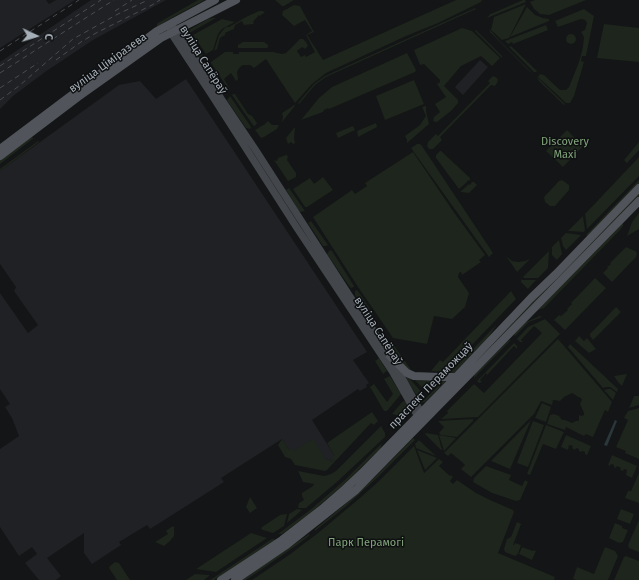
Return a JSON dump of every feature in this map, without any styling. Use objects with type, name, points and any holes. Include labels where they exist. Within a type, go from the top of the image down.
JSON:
[{"type":"main road","name":"вуліца Ціміразева","points":[[0,149],[157,31],[215,0]]},
{"type":"main road","name":"вуліца Ціміразева","points":[[0,156],[78,97],[156,42],[236,0]]},
{"type":"main road","name":"вуліца Сапёраў","points":[[169,24],[221,110],[419,413]]},
{"type":"main road","name":"вуліца Сапёраў","points":[[174,32],[255,149],[345,289],[372,327],[390,356],[419,413]]},
{"type":"main road","name":"праспект Пераможцаў","points":[[221,580],[282,540],[322,509],[362,473],[639,188]]},
{"type":"main road","name":"праспект Пераможцаў","points":[[235,580],[285,546],[356,490],[639,201]]},
{"type":"main road","points":[[390,356],[407,373],[414,376],[440,378],[456,377]]},
{"type":"main road","points":[[419,413],[425,420]]},
{"type":"shaded area","points":[[0,0],[46,0],[49,4],[56,0],[75,0],[0,48]]},
{"type":"shaded area","points":[[91,0],[166,0],[93,40],[45,72],[13,96],[0,109],[0,62]]},
{"type":"shaded area","points":[[480,60],[488,67],[463,95],[455,87]]},
{"type":"shaded area","points":[[186,79],[367,352],[353,360],[369,383],[366,385],[367,387],[360,391],[358,389],[312,420],[334,455],[334,460],[331,462],[329,459],[327,460],[289,450],[282,439],[221,478],[224,482],[150,529],[147,525],[119,542],[121,545],[92,564],[84,553],[84,533],[47,558],[61,576],[56,580],[39,580],[25,563],[37,554],[32,547],[19,556],[0,527],[0,449],[19,436],[12,418],[5,407],[10,404],[0,389],[0,293],[28,333],[38,325],[14,291],[16,287],[0,264],[0,171],[119,85],[140,81],[156,99]]},
{"type":"shaded area","points":[[615,420],[617,421],[607,446],[604,445]]},
{"type":"green space","points":[[198,0],[205,0],[157,26],[158,23]]},
{"type":"green space","points":[[275,0],[294,0],[282,6]]},
{"type":"green space","points":[[456,0],[482,0],[481,2],[438,23],[326,73],[312,84],[295,103],[266,59],[254,68],[250,65],[243,65],[240,67],[237,72],[238,79],[236,81],[231,73],[224,79],[230,89],[229,90],[211,63],[225,52],[233,52],[233,54],[239,54],[239,52],[286,53],[300,39],[303,39],[308,46],[305,49],[302,47],[297,51],[301,57],[305,55],[306,57],[315,52],[306,35],[312,31],[305,20],[294,26],[282,15],[283,11],[294,5],[300,6],[314,32],[307,35],[323,60]]},
{"type":"green space","points":[[523,0],[526,2],[487,18],[490,14]]},
{"type":"green space","points":[[535,0],[586,0],[549,15],[540,14],[534,9],[530,2]]},
{"type":"green space","points":[[526,4],[509,38],[502,40],[491,30],[494,17]]},
{"type":"green space","points":[[527,7],[535,15],[549,19],[549,21],[510,37]]},
{"type":"green space","points":[[475,8],[476,9],[326,77],[315,85],[299,104],[298,103],[314,84],[325,76]]},
{"type":"green space","points":[[584,9],[594,16],[586,56],[582,56],[581,61],[584,62],[574,96],[570,103],[566,103],[538,77],[540,74],[544,75],[560,90],[566,90],[569,87],[583,47],[584,37],[581,32],[585,30],[587,23],[585,20],[581,19],[558,27],[555,21]]},
{"type":"green space","points":[[259,11],[263,11],[265,13],[260,16],[259,15],[253,24],[244,25],[242,21],[235,25],[234,29],[225,33],[225,35],[220,38],[217,49],[214,51],[219,35],[226,27],[229,27]]},
{"type":"green space","points":[[216,18],[186,35],[189,30],[208,19]]},
{"type":"green space","points":[[222,19],[235,22],[222,29],[218,34],[213,50],[206,54],[193,35]]},
{"type":"green space","points":[[604,24],[639,28],[639,62],[597,58]]},
{"type":"green space","points":[[546,25],[548,30],[513,44],[512,42],[508,44],[505,41]]},
{"type":"green space","points":[[462,28],[472,31],[500,58],[492,66],[481,56],[461,66],[444,86],[458,100],[458,103],[451,111],[436,122],[433,121],[434,117],[440,112],[435,104],[446,97],[437,84],[440,80],[424,64],[420,65],[414,50]]},
{"type":"green space","points":[[489,29],[501,42],[533,74],[490,32]]},
{"type":"green space","points":[[476,30],[502,56],[502,58],[475,31]]},
{"type":"green space","points":[[569,34],[573,34],[575,35],[575,43],[569,44],[566,41],[566,37]]},
{"type":"green space","points":[[191,36],[204,57],[201,59],[187,40]]},
{"type":"green space","points":[[243,42],[264,42],[268,45],[268,47],[238,48],[238,45]]},
{"type":"green space","points":[[511,46],[537,71],[536,72],[534,72],[509,47]]},
{"type":"green space","points":[[407,53],[416,70],[415,72],[301,120],[319,98],[332,87]]},
{"type":"green space","points":[[208,63],[227,91],[225,93],[222,92],[205,67]]},
{"type":"green space","points":[[493,76],[498,80],[495,86],[491,85],[440,137],[442,140],[433,149],[429,149],[427,146],[428,142],[436,134],[438,136],[490,83],[488,81]]},
{"type":"green space","points":[[537,77],[565,104],[564,105],[539,81]]},
{"type":"green space","points":[[414,80],[424,104],[385,120],[376,96]]},
{"type":"green space","points":[[235,94],[248,114],[252,116],[257,123],[255,126],[232,95]]},
{"type":"green space","points":[[230,96],[251,127],[250,129],[246,128],[228,102],[227,100]]},
{"type":"green space","points":[[296,104],[282,122],[282,113]]},
{"type":"green space","points":[[426,106],[429,124],[407,143],[405,136],[420,125],[426,116],[422,107]]},
{"type":"green space","points":[[268,121],[272,125],[279,125],[277,129],[261,138],[255,130]]},
{"type":"green space","points":[[376,123],[377,127],[358,137],[357,131]]},
{"type":"green space","points":[[353,126],[355,130],[338,138],[336,133]]},
{"type":"green space","points":[[294,128],[295,143],[293,144],[291,142],[288,144],[286,138]]},
{"type":"green space","name":"Discovery Maxi","points":[[567,130],[583,146],[563,167],[546,151]]},
{"type":"green space","points":[[31,137],[34,138],[0,164],[0,160]]},
{"type":"green space","points":[[38,141],[39,142],[0,171],[0,169]]},
{"type":"green space","points":[[639,142],[639,150],[627,163],[624,160]]},
{"type":"green space","points":[[417,144],[422,146],[493,253],[489,257],[411,148]]},
{"type":"green space","points":[[440,151],[470,178],[470,180],[459,189],[436,158],[436,155]]},
{"type":"green space","points":[[413,152],[485,255],[479,260],[481,262],[462,275],[461,272],[459,273],[458,277],[469,293],[465,307],[452,319],[434,316],[427,344],[393,338],[313,217],[352,190],[355,194],[367,186],[365,183]]},
{"type":"green space","points":[[286,155],[288,156],[287,160],[296,173],[296,177],[288,181],[274,160],[277,161],[278,158]]},
{"type":"green space","points":[[639,157],[639,176],[587,229],[585,214]]},
{"type":"green space","points":[[323,177],[333,190],[305,207],[293,189],[310,178],[314,184]]},
{"type":"green space","points":[[562,180],[569,185],[569,190],[555,206],[550,206],[545,202],[544,197],[559,181]]},
{"type":"green space","points":[[639,180],[639,183],[588,236],[586,235]]},
{"type":"green space","points":[[472,182],[477,185],[469,193],[461,192],[469,184],[470,185]]},
{"type":"green space","points":[[289,188],[305,211],[300,212],[298,210],[286,190]]},
{"type":"green space","points":[[639,193],[639,196],[431,408],[514,320]]},
{"type":"green space","points":[[639,213],[639,229],[627,236],[632,222]]},
{"type":"green space","points":[[583,216],[584,232],[568,231]]},
{"type":"green space","points":[[311,221],[328,245],[323,246],[308,223]]},
{"type":"green space","points":[[623,223],[620,230],[544,308],[536,311]]},
{"type":"green space","points":[[566,233],[581,235],[566,250],[563,246],[561,238]]},
{"type":"green space","points":[[559,240],[562,254],[557,260],[552,255],[552,247]]},
{"type":"green space","points":[[626,247],[637,253],[636,257],[612,282],[603,273],[611,264],[610,263]]},
{"type":"green space","points":[[330,250],[354,287],[351,288],[349,286],[327,254]]},
{"type":"green space","points":[[549,251],[548,268],[538,278],[524,278],[523,277]]},
{"type":"green space","points":[[506,256],[512,261],[518,262],[530,259],[517,272]]},
{"type":"green space","points":[[595,278],[606,288],[565,330],[554,320],[568,310],[567,309],[572,304],[571,303]]},
{"type":"green space","points":[[521,279],[536,280],[528,289],[521,282]]},
{"type":"green space","points":[[356,290],[370,309],[369,311],[373,314],[373,317],[371,318],[355,295]]},
{"type":"green space","points":[[511,291],[516,299],[446,372],[431,371],[440,360],[443,362]]},
{"type":"green space","points":[[616,307],[621,312],[593,340],[590,334]]},
{"type":"green space","points":[[540,316],[542,317],[529,322],[514,336],[526,322]]},
{"type":"green space","points":[[545,319],[560,334],[478,417],[441,419],[474,384],[484,393],[542,333],[534,326],[521,340],[523,342],[520,342],[517,339],[528,327]]},
{"type":"green space","points":[[497,324],[488,338],[453,374],[449,374]]},
{"type":"green space","points":[[579,336],[584,341],[587,338],[596,349],[589,353],[575,341]]},
{"type":"green space","points":[[558,339],[612,402],[608,412],[605,410],[593,437],[586,434],[584,436],[566,427],[565,430],[547,424],[550,415],[554,414],[559,416],[562,420],[572,423],[578,421],[579,415],[584,415],[580,404],[582,400],[581,398],[572,393],[560,401],[553,400],[552,406],[541,401],[534,414],[471,477],[461,469],[465,465],[462,462],[451,453],[448,456],[444,453]]},
{"type":"green space","points":[[511,340],[474,378],[474,375]]},
{"type":"green space","points":[[514,343],[517,346],[517,349],[514,346],[487,375],[486,373],[480,380],[482,382],[479,383],[477,381]]},
{"type":"green space","points":[[393,344],[414,374],[406,370],[389,346]]},
{"type":"green space","points":[[570,344],[618,389],[617,392],[610,387],[603,388],[568,347]]},
{"type":"green space","points":[[379,358],[387,371],[383,374],[375,361]]},
{"type":"green space","points":[[627,374],[622,386],[614,376]]},
{"type":"green space","points":[[390,376],[401,394],[387,411],[384,411],[370,387],[374,384],[387,402],[393,394],[384,379]]},
{"type":"green space","points":[[407,377],[424,395],[420,400],[422,402],[444,380],[446,382],[425,402],[421,403],[406,378]]},
{"type":"green space","points":[[431,379],[438,379],[426,392],[415,380],[428,381]]},
{"type":"green space","points":[[611,389],[616,393],[613,400],[604,390]]},
{"type":"green space","points":[[634,396],[639,396],[639,405],[629,408]]},
{"type":"green space","points":[[404,401],[412,412],[409,412],[405,417],[392,414],[402,402]]},
{"type":"green space","points":[[542,403],[551,407],[546,422],[535,418]]},
{"type":"green space","points":[[639,408],[639,459],[616,447],[628,420],[624,418],[628,411]]},
{"type":"green space","points":[[372,412],[378,421],[374,425],[371,423],[325,471],[295,465],[291,459],[285,457],[278,445],[282,439],[289,450],[292,448],[294,451],[313,439],[326,460],[329,459],[331,462],[334,460],[332,457],[334,455],[327,443]]},
{"type":"green space","points":[[473,419],[473,421],[457,437],[441,435],[439,433],[444,427],[438,421]]},
{"type":"green space","points":[[531,420],[510,469],[491,461]]},
{"type":"green space","points":[[533,421],[544,425],[528,467],[517,463]]},
{"type":"green space","points":[[546,425],[564,432],[556,449],[543,444],[530,475],[527,474]]},
{"type":"green space","points":[[381,426],[385,433],[385,437],[338,481],[306,508],[298,508],[299,503],[304,500],[302,493],[314,484],[303,482],[298,471],[324,476],[331,474],[336,471]]},
{"type":"green space","points":[[425,434],[438,435],[442,450]]},
{"type":"green space","points":[[439,435],[456,438],[444,451]]},
{"type":"green space","points":[[566,435],[591,446],[587,455],[585,452],[579,451],[579,449],[576,448],[575,450],[572,448],[573,446],[569,445],[568,450],[561,447]]},
{"type":"green space","points":[[413,438],[415,440],[378,477],[345,507],[315,531],[315,529],[376,476]]},
{"type":"green space","points":[[419,440],[436,456],[416,448],[415,444]]},
{"type":"green space","points":[[382,443],[380,449],[341,487],[308,515],[282,534],[278,534],[310,510],[346,479]]},
{"type":"green space","name":"Парк Перамогі","points":[[414,446],[424,473],[439,459],[443,462],[439,466],[453,477],[450,481],[453,484],[457,480],[476,493],[513,510],[514,512],[498,553],[555,577],[554,580],[252,580],[318,533],[379,481]]},
{"type":"green space","points":[[417,450],[437,458],[425,470]]},
{"type":"green space","points":[[612,455],[637,466],[632,478],[626,475],[627,470],[624,469],[623,471],[617,466],[616,468],[614,465],[608,465]]},
{"type":"green space","points":[[486,466],[511,475],[509,480],[522,486],[525,480],[528,482],[520,500],[516,501],[492,493],[473,482],[474,478]]},
{"type":"green space","points":[[639,473],[639,503],[625,498],[628,491],[631,491]]},
{"type":"green space","points":[[250,497],[257,508],[250,513],[246,507]]},
{"type":"green space","points":[[297,509],[302,510],[287,523],[289,514]]},
{"type":"green space","points":[[621,509],[634,514],[630,524],[617,519]]},
{"type":"green space","points":[[287,514],[284,526],[273,533],[261,529],[280,515]]},
{"type":"green space","points":[[639,520],[639,552],[629,548],[628,545]]},
{"type":"green space","points":[[517,522],[521,524],[513,545],[515,543],[521,545],[518,554],[515,556],[505,552],[504,549],[507,539],[511,537]]},
{"type":"green space","points":[[615,523],[628,530],[623,542],[619,543],[609,538]]},
{"type":"green space","points":[[173,526],[174,536],[170,541],[164,546],[155,542],[168,534],[166,531]]},
{"type":"green space","points":[[251,533],[267,538],[216,572],[196,569]]},
{"type":"green space","points":[[309,534],[310,535],[297,545],[246,580],[242,580]]},
{"type":"green space","points":[[272,539],[275,540],[214,580],[210,580]]},
{"type":"green space","points":[[522,547],[536,551],[532,560],[519,554]]},
{"type":"green space","points":[[605,547],[615,551],[618,556],[608,580],[573,579],[577,567],[594,574]]},
{"type":"green space","points":[[626,556],[639,561],[639,580],[614,580],[624,557]]},
{"type":"green space","points":[[115,562],[119,563],[130,580],[117,580],[109,568]]},
{"type":"green space","points":[[195,574],[209,576],[204,580],[186,580]]},
{"type":"railway","points":[[0,51],[79,0]]},
{"type":"railway","points":[[0,66],[101,0]]},
{"type":"railway","points":[[0,73],[114,0]]},
{"type":"railway","points":[[115,11],[132,0]]},
{"type":"railway","points":[[0,100],[19,86],[73,39],[118,14],[148,0]]},
{"type":"railway","points":[[56,60],[96,33],[160,0]]},
{"type":"railway","points":[[0,88],[38,63]]}]
